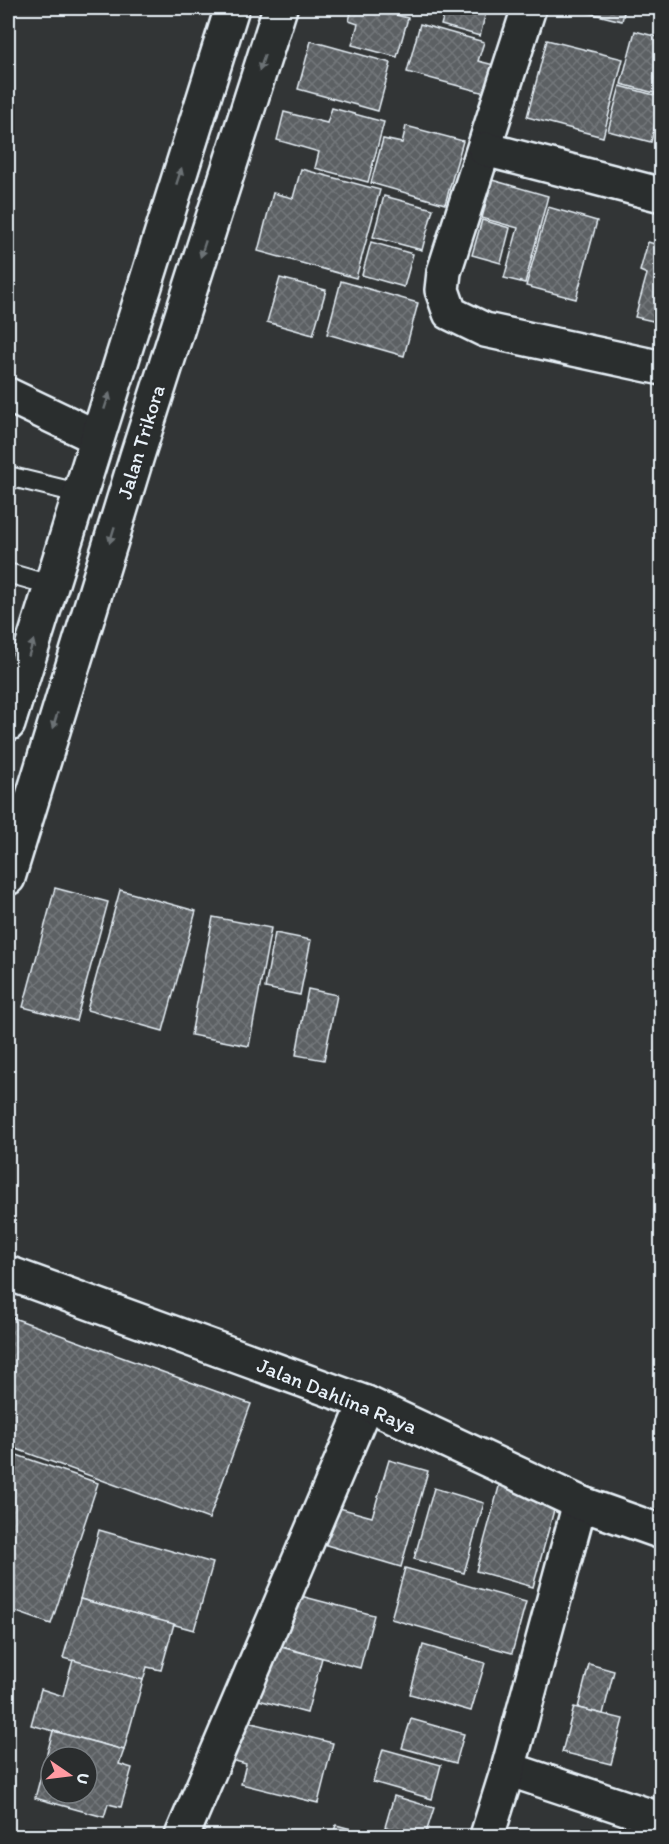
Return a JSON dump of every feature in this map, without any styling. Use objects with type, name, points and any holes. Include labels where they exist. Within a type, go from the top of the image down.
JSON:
[{"type":"street","name":"Jalan Trikora","points":[[9,712],[232,8]]},
{"type":"street","name":"Jalan Trikora","points":[[8,878],[137,456],[280,8]]},
{"type":"street","points":[[529,8],[444,272],[442,291],[450,313],[485,330],[662,368]]},
{"type":"street","points":[[485,149],[662,195]]},
{"type":"street","points":[[8,395],[96,437]]},
{"type":"street","name":"Jalan Dahlina Raya","points":[[8,1273],[366,1403],[580,1503],[662,1532]]},
{"type":"street","points":[[182,1836],[366,1403]]},
{"type":"street","points":[[487,1836],[508,1769],[580,1503]]},
{"type":"street","points":[[508,1769],[662,1820]]},
{"type":"lane","points":[[8,476],[78,493]]},
{"type":"lane","points":[[8,573],[50,585]]},
{"type":"building","points":[[352,8],[370,8],[408,18],[397,57],[352,45],[358,24],[349,21]]},
{"type":"building","points":[[399,8],[430,8],[428,15]]},
{"type":"building","points":[[446,8],[487,8],[480,36],[441,25]]},
{"type":"building","points":[[570,8],[625,8],[622,21]]},
{"type":"building","points":[[420,24],[484,42],[478,61],[494,65],[485,93],[407,72]]},
{"type":"building","points":[[635,31],[662,38],[662,95],[621,84]]},
{"type":"building","points":[[547,40],[623,59],[603,137],[527,117]]},
{"type":"building","points":[[311,41],[391,63],[378,111],[298,89]]},
{"type":"building","points":[[620,86],[662,97],[651,142],[608,131]]},
{"type":"building","points":[[332,108],[384,122],[368,182],[315,168],[319,152],[277,140],[284,112],[327,123]]},
{"type":"building","points":[[406,126],[463,141],[445,204],[371,183],[383,139],[402,143]]},
{"type":"building","points":[[301,169],[380,190],[356,278],[258,251],[273,193],[293,198]]},
{"type":"building","points":[[492,180],[548,196],[525,283],[504,278],[518,228],[482,218]]},
{"type":"building","points":[[384,196],[433,209],[422,250],[373,237]]},
{"type":"building","points":[[548,207],[597,221],[576,299],[526,286]]},
{"type":"building","points":[[482,220],[510,228],[501,263],[472,255]]},
{"type":"building","points":[[371,242],[413,254],[404,287],[362,275]]},
{"type":"building","points":[[648,242],[662,246],[662,323],[635,317],[647,274],[640,271]]},
{"type":"building","points":[[280,278],[326,290],[313,335],[267,322]]},
{"type":"building","points":[[341,281],[418,303],[404,356],[327,334]]},
{"type":"building","points":[[55,888],[108,902],[76,1021],[23,1007]]},
{"type":"building","points":[[120,890],[196,911],[163,1031],[87,1010]]},
{"type":"building","points":[[213,917],[271,928],[249,1046],[191,1035]]},
{"type":"building","points":[[275,933],[311,940],[300,995],[265,988]]},
{"type":"building","points":[[308,989],[337,995],[324,1060],[296,1055]]},
{"type":"building","points":[[8,1316],[251,1404],[209,1519],[8,1446]]},
{"type":"building","points":[[8,1452],[98,1483],[51,1624],[8,1609]]},
{"type":"building","points":[[389,1460],[428,1471],[401,1567],[313,1541],[336,1507],[372,1517]]},
{"type":"building","points":[[500,1483],[557,1499],[533,1587],[476,1571]]},
{"type":"building","points":[[434,1488],[484,1503],[464,1573],[414,1559]]},
{"type":"building","points":[[99,1530],[213,1563],[194,1630],[80,1599]]},
{"type":"building","points":[[405,1568],[526,1602],[512,1653],[391,1619]]},
{"type":"building","points":[[293,1594],[374,1615],[360,1668],[279,1646]]},
{"type":"building","points":[[80,1599],[174,1624],[161,1670],[147,1667],[143,1680],[63,1658]]},
{"type":"building","points":[[266,1643],[322,1658],[307,1713],[251,1698]]},
{"type":"building","points":[[423,1645],[485,1663],[471,1711],[410,1694]]},
{"type":"building","points":[[73,1660],[143,1680],[124,1750],[31,1725],[41,1689],[63,1696]]},
{"type":"building","points":[[589,1664],[614,1671],[603,1714],[578,1708]]},
{"type":"building","points":[[574,1707],[623,1719],[611,1764],[562,1752]]},
{"type":"building","points":[[235,1719],[333,1743],[318,1803],[241,1784],[246,1764],[225,1758]]},
{"type":"building","points":[[411,1719],[464,1734],[456,1763],[402,1748]]},
{"type":"building","points":[[53,1731],[124,1750],[119,1764],[132,1768],[121,1807],[108,1804],[104,1817],[60,1805],[99,1805],[99,1745],[49,1745]]},
{"type":"building","points":[[383,1749],[441,1765],[432,1799],[373,1782]]},
{"type":"building","points":[[662,1765],[662,1791],[655,1789]]},
{"type":"building","points":[[39,1783],[39,1799],[35,1798]]},
{"type":"building","points":[[654,1792],[662,1794],[662,1815],[647,1814]]},
{"type":"building","points":[[394,1796],[434,1808],[425,1836],[385,1827]]},
{"type":"building","points":[[336,1825],[378,1836],[332,1836]]}]
